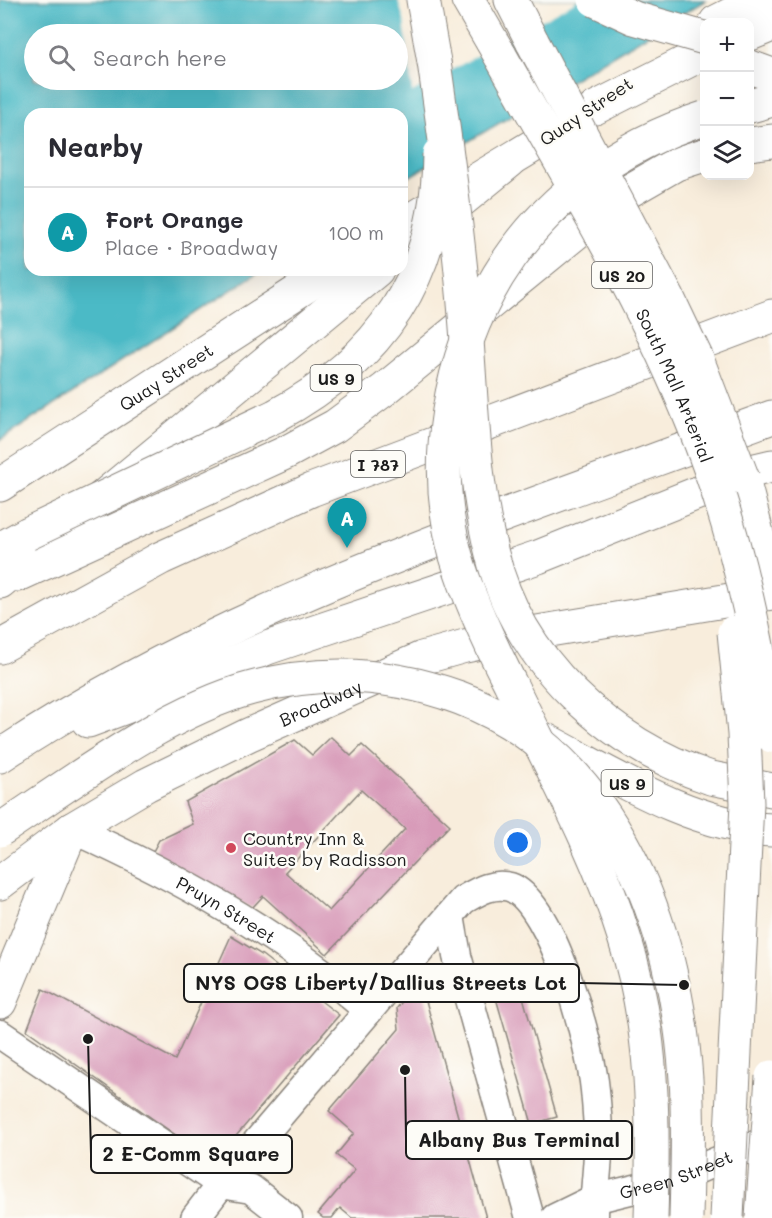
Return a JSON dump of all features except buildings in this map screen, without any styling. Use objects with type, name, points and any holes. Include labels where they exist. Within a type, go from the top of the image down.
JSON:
[{"type":"main road","name":"US 9","points":[[0,549],[304,400],[344,372],[376,340],[410,285],[422,256],[439,182],[434,62],[423,0]]},
{"type":"main road","name":"South Mall Arterial","points":[[468,0],[642,311],[693,424],[721,503],[749,603],[772,736]]},
{"type":"main road","name":"South Mall Arterial","points":[[511,0],[668,298],[701,368],[758,472],[772,592]]},
{"type":"main road","points":[[588,0],[640,29],[700,51]]},
{"type":"main road","points":[[595,0],[634,18],[700,37]]},
{"type":"main road","points":[[724,18],[759,0]]},
{"type":"main road","points":[[754,32],[772,25]]},
{"type":"main road","name":"Quay Street","points":[[408,221],[595,108],[700,33]]},
{"type":"main road","points":[[754,48],[772,52]]},
{"type":"main road","points":[[595,108],[700,56]]},
{"type":"main road","points":[[434,62],[460,254],[481,498],[492,556],[507,598],[524,632],[550,668],[580,700],[620,732],[689,771],[736,785],[772,790]]},
{"type":"main road","points":[[754,68],[772,75]]},
{"type":"main road","points":[[754,105],[772,100]]},
{"type":"main road","points":[[651,1218],[653,1095],[644,1015],[635,975],[599,869],[479,620],[461,574],[447,511],[446,443],[450,401],[465,345],[475,319],[509,259],[537,223],[565,195],[610,162],[649,140],[700,120]]},
{"type":"main road","points":[[754,143],[772,141]]},
{"type":"main road","points":[[0,583],[285,453],[335,426],[385,389],[622,195],[676,164],[700,157]]},
{"type":"main road","points":[[408,244],[510,161]]},
{"type":"main road","name":"Quay Street","points":[[0,485],[322,276]]},
{"type":"main road","points":[[0,583],[370,276]]},
{"type":"main road","name":"I 787","points":[[0,646],[161,558],[310,490],[772,316]]},
{"type":"main road","points":[[5,753],[138,675],[220,634],[334,583],[772,417]]},
{"type":"main road","points":[[5,753],[166,692],[267,648],[538,557],[755,470],[758,472]]},
{"type":"main road","name":"US 20","points":[[758,472],[772,549]]},
{"type":"main road","name":"US 20","points":[[721,503],[720,554],[732,614],[739,671],[747,803],[727,1218]]},
{"type":"main road","name":"Broadway","points":[[0,883],[72,829],[195,760],[422,658],[503,638],[772,592]]},
{"type":"main road","name":"US 9","points":[[0,830],[154,732],[210,702],[250,688],[313,676],[388,678],[434,689],[491,711],[663,800],[735,824],[772,830]]},
{"type":"main road","points":[[491,711],[533,738],[584,787],[612,824],[645,888],[663,945],[681,1033],[688,1125],[686,1218]]},
{"type":"main road","points":[[0,1002],[72,829]]},
{"type":"main road","points":[[762,1218],[772,1077]]},
{"type":"street","name":"Pruyn Street","points":[[72,829],[138,858],[253,922],[331,978],[368,1010]]},
{"type":"street","points":[[195,1218],[221,1184],[463,900],[487,887],[510,887],[526,899],[547,928],[571,984],[595,1087],[598,1152],[594,1209]]},
{"type":"street","points":[[450,916],[457,956],[530,1218]]},
{"type":"street","points":[[0,1034],[221,1184],[251,1189],[288,1218]]},
{"type":"street","name":"Green Street","points":[[555,1218],[594,1209],[675,1179],[772,1138]]},
{"type":"water","points":[[0,0],[706,0],[408,177],[408,108],[24,108],[24,276],[253,276],[0,440]]},
{"type":"pier","points":[[398,0],[578,0],[412,92],[408,62],[408,24],[404,24]]},
{"type":"place","name":"Fort Orange","points":[[347,548]]},
{"type":"place","name":"Country Inn & Suites by Radisson","points":[[231,848]]},
{"type":"place","name":"NYS OGS Liberty/Dallius Streets Lot","points":[[684,985]]},
{"type":"place","name":"2 E-Comm Square","points":[[88,1039]]},
{"type":"place","name":"Albany Bus Terminal","points":[[405,1070]]}]
